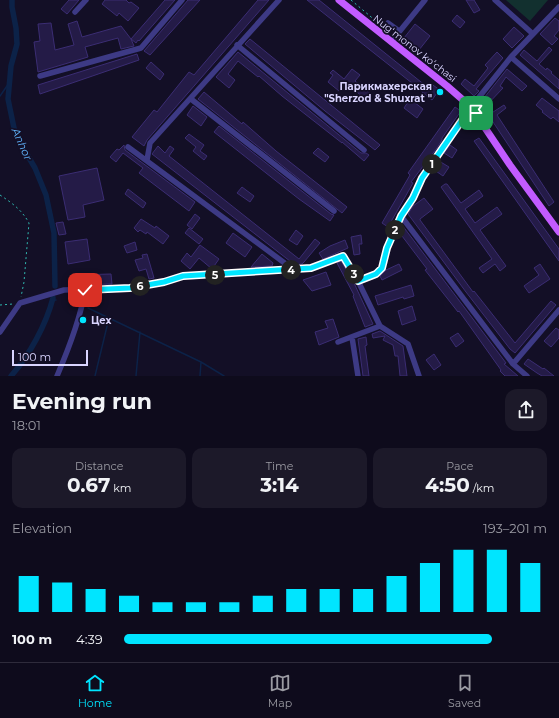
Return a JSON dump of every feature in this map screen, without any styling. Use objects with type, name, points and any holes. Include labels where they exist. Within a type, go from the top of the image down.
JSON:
[{"type":"main road","name":"Nugʻmonov koʻchasi","points":[[338,0],[471,107],[510,165],[559,232]]},
{"type":"street","points":[[75,12],[86,0]]},
{"type":"street","points":[[40,76],[141,48],[182,0]]},
{"type":"street","points":[[147,160],[150,143],[279,0]]},
{"type":"street","points":[[391,42],[425,0]]},
{"type":"street","points":[[495,0],[533,34]]},
{"type":"street","points":[[358,281],[376,274],[382,268],[387,248],[401,216],[413,198],[422,178],[471,107],[511,58],[559,7]]},
{"type":"street","points":[[386,25],[399,31]]},
{"type":"street","points":[[237,45],[364,150]]},
{"type":"street","points":[[511,58],[559,99]]},
{"type":"street","points":[[190,99],[334,211]]},
{"type":"street","points":[[128,147],[294,270]]},
{"type":"street","points":[[401,216],[513,364],[527,376]]},
{"type":"street","points":[[0,332],[20,303],[64,290],[130,288],[164,282],[183,276],[311,268],[343,256],[358,281],[380,326],[408,344],[419,376]]},
{"type":"street","points":[[57,376],[69,349],[82,308],[85,290]]},
{"type":"street","points":[[513,364],[559,310]]},
{"type":"street","points":[[338,342],[380,326]]},
{"type":"street","points":[[352,337],[358,376]]},
{"type":"path","points":[[351,0],[386,25]]},
{"type":"path","points":[[0,195],[24,214],[29,223],[24,282],[20,303],[0,305]]},
{"type":"green space","points":[[506,0],[548,0],[530,21]]},
{"type":"building","points":[[69,0],[79,0],[67,14],[61,9]]},
{"type":"building","points":[[105,0],[126,0],[139,8],[128,21],[119,13],[117,16],[102,4]]},
{"type":"building","points":[[165,0],[175,0],[139,41],[138,40],[136,43],[131,39]]},
{"type":"building","points":[[188,0],[200,0],[150,55],[144,51]]},
{"type":"building","points":[[258,0],[269,0],[147,140],[144,146],[132,137],[154,110],[157,112],[189,72],[194,75]]},
{"type":"building","points":[[307,0],[319,0],[426,86],[430,83],[444,93],[441,96],[437,93],[432,100]]},
{"type":"building","points":[[466,0],[474,0],[480,10],[474,13]]},
{"type":"building","points":[[457,15],[465,22],[460,28],[452,21]]},
{"type":"building","points":[[555,18],[559,21],[559,30],[554,36],[558,39],[552,45],[540,34]]},
{"type":"building","points":[[77,21],[82,37],[121,26],[131,39],[134,46],[121,49],[118,38],[85,47],[88,57],[38,72],[34,42],[40,41],[38,24],[51,23],[55,50],[74,45],[68,24]]},
{"type":"building","points":[[415,24],[430,36],[419,50],[404,38]]},
{"type":"building","points":[[514,27],[524,36],[512,48],[503,39]]},
{"type":"building","points":[[250,39],[380,145],[375,150],[325,111],[245,44]]},
{"type":"building","points":[[549,47],[552,50],[539,64],[546,70],[547,68],[552,72],[551,73],[559,80],[559,89],[520,55],[524,50],[537,61]]},
{"type":"building","points":[[238,52],[361,153],[366,153],[369,155],[364,161],[259,76],[258,77],[238,61],[228,74],[235,80],[229,88],[216,77]]},
{"type":"building","points":[[497,52],[503,58],[476,89],[479,91],[474,96],[461,84],[465,79],[474,86],[488,68],[485,65]]},
{"type":"building","points":[[137,54],[139,60],[40,94],[38,85]]},
{"type":"building","points":[[151,62],[164,74],[160,80],[146,68]]},
{"type":"building","points":[[352,69],[360,75],[355,81],[372,95],[367,101],[346,82],[339,91],[328,82],[333,75],[330,73],[333,70],[344,79]]},
{"type":"building","points":[[507,69],[527,86],[522,91],[506,77],[500,86],[503,88],[485,107],[480,103]]},
{"type":"building","points":[[204,92],[347,207],[342,213],[198,99]]},
{"type":"building","points":[[542,98],[559,111],[559,122],[553,117],[551,119],[536,105]]},
{"type":"building","points":[[410,99],[423,109],[417,118],[404,108]]},
{"type":"building","points":[[504,105],[506,108],[497,115],[554,202],[549,206],[491,119],[490,114]]},
{"type":"building","points":[[193,106],[207,117],[201,126],[187,115]]},
{"type":"building","points":[[455,107],[461,111],[442,138],[437,148],[411,182],[413,183],[388,227],[382,223],[410,175],[408,173]]},
{"type":"building","points":[[219,126],[334,215],[330,221],[299,199],[214,132]]},
{"type":"building","points":[[189,134],[204,145],[200,151],[207,156],[204,160],[193,151],[196,147],[185,138]]},
{"type":"building","points":[[479,138],[559,249],[559,261],[474,141]]},
{"type":"building","points":[[124,145],[125,150],[195,202],[189,211],[139,173],[143,168],[123,153],[116,162],[110,157],[117,149],[119,150]]},
{"type":"building","points":[[450,145],[457,150],[452,158],[444,153]]},
{"type":"building","points":[[158,146],[165,153],[170,146],[174,149],[169,156],[299,259],[315,239],[320,243],[302,264],[295,265],[152,154]]},
{"type":"building","points":[[318,148],[329,157],[325,162],[313,153]]},
{"type":"building","points":[[439,161],[449,167],[443,176],[433,169]]},
{"type":"building","points":[[97,168],[104,200],[83,205],[85,217],[68,220],[59,176]]},
{"type":"building","points":[[447,184],[461,203],[479,190],[483,196],[465,209],[475,223],[497,207],[502,214],[480,230],[506,266],[500,271],[495,264],[483,273],[479,268],[492,259],[441,187]]},
{"type":"building","points":[[242,187],[254,196],[250,202],[237,193]]},
{"type":"building","points":[[128,189],[146,203],[143,208],[125,194]]},
{"type":"building","points":[[424,198],[433,209],[420,220],[473,292],[474,291],[515,343],[551,301],[556,305],[515,353],[510,349],[466,292],[408,214],[413,206]]},
{"type":"building","points":[[195,214],[200,218],[192,229],[187,225]]},
{"type":"building","points":[[141,219],[155,228],[156,226],[169,236],[163,244],[147,232],[146,234],[140,230],[138,232],[134,228]]},
{"type":"building","points":[[63,222],[66,234],[59,235],[56,223]]},
{"type":"building","points":[[402,225],[506,363],[504,364],[518,376],[505,376],[500,371],[501,370],[459,311],[458,312],[425,270],[427,269],[399,232]]},
{"type":"building","points":[[189,228],[203,239],[199,244],[185,233]]},
{"type":"building","points":[[296,230],[303,236],[297,245],[289,240]]},
{"type":"building","points":[[233,233],[252,247],[245,257],[226,243]]},
{"type":"building","points":[[361,235],[362,244],[359,244],[360,254],[354,255],[351,237]]},
{"type":"building","points":[[87,239],[90,260],[68,264],[65,242]]},
{"type":"building","points":[[345,240],[348,248],[323,259],[319,253],[330,246]]},
{"type":"building","points":[[135,242],[137,250],[127,253],[124,246]]},
{"type":"building","points":[[200,245],[219,259],[212,269],[199,258],[190,269],[181,261],[187,253],[191,257]]},
{"type":"building","points":[[147,254],[154,278],[149,279],[146,269],[139,271],[135,260],[143,258],[142,255]]},
{"type":"building","points":[[262,254],[273,263],[272,266],[251,267]]},
{"type":"building","points":[[341,261],[354,283],[373,324],[365,327],[353,296],[354,295],[337,263]]},
{"type":"building","points":[[399,264],[402,270],[382,280],[380,276],[386,270]]},
{"type":"building","points":[[540,264],[550,279],[529,293],[524,286],[539,275],[534,268]]},
{"type":"building","points":[[326,272],[331,285],[312,291],[303,280]]},
{"type":"building","points":[[111,274],[112,284],[76,285],[76,275]]},
{"type":"building","points":[[411,285],[414,296],[404,299],[403,297],[378,305],[375,296]]},
{"type":"building","points":[[412,306],[416,320],[402,325],[398,311]]},
{"type":"building","points":[[333,319],[339,337],[319,345],[315,332],[328,328],[325,321]]},
{"type":"building","points":[[556,328],[559,330],[559,338],[551,347],[544,341]]},
{"type":"building","points":[[380,331],[403,346],[407,376],[400,376],[398,356],[395,356],[393,345],[383,340],[385,336],[373,338],[372,334]]},
{"type":"building","points":[[458,333],[464,341],[456,347],[450,338]]},
{"type":"building","points":[[366,337],[367,345],[365,346],[369,376],[363,376],[358,339]]},
{"type":"building","points":[[434,354],[441,365],[434,370],[426,360]]},
{"type":"building","points":[[528,359],[543,369],[544,368],[554,376],[542,376],[537,373],[524,364]]},
{"type":"waterway","name":"Anhor","points":[[12,0],[17,44],[11,66],[8,99],[14,128],[22,146],[35,168],[46,195],[54,233],[55,286]]},
{"type":"waterway","points":[[0,96],[9,83]]},
{"type":"waterway","name":"Anhor","points":[[11,376],[36,340],[46,319],[53,298]]},
{"type":"waterway","points":[[88,308],[201,362],[224,376]]},
{"type":"waterway","points":[[95,376],[109,318]]},
{"type":"waterway","points":[[136,376],[140,332]]},
{"type":"waterway","points":[[200,376],[201,362]]},
{"type":"place","name":"Парикмахерская \"Sherzod & Shuxrat \"","points":[[440,92]]},
{"type":"place","name":"Цех","points":[[83,320]]},
{"type":"route","points":[[85,290],[130,288],[164,282],[183,276],[311,268],[343,256],[358,281],[376,274],[382,268],[387,248],[401,216],[413,198],[422,178],[471,107],[476,113]]}]
